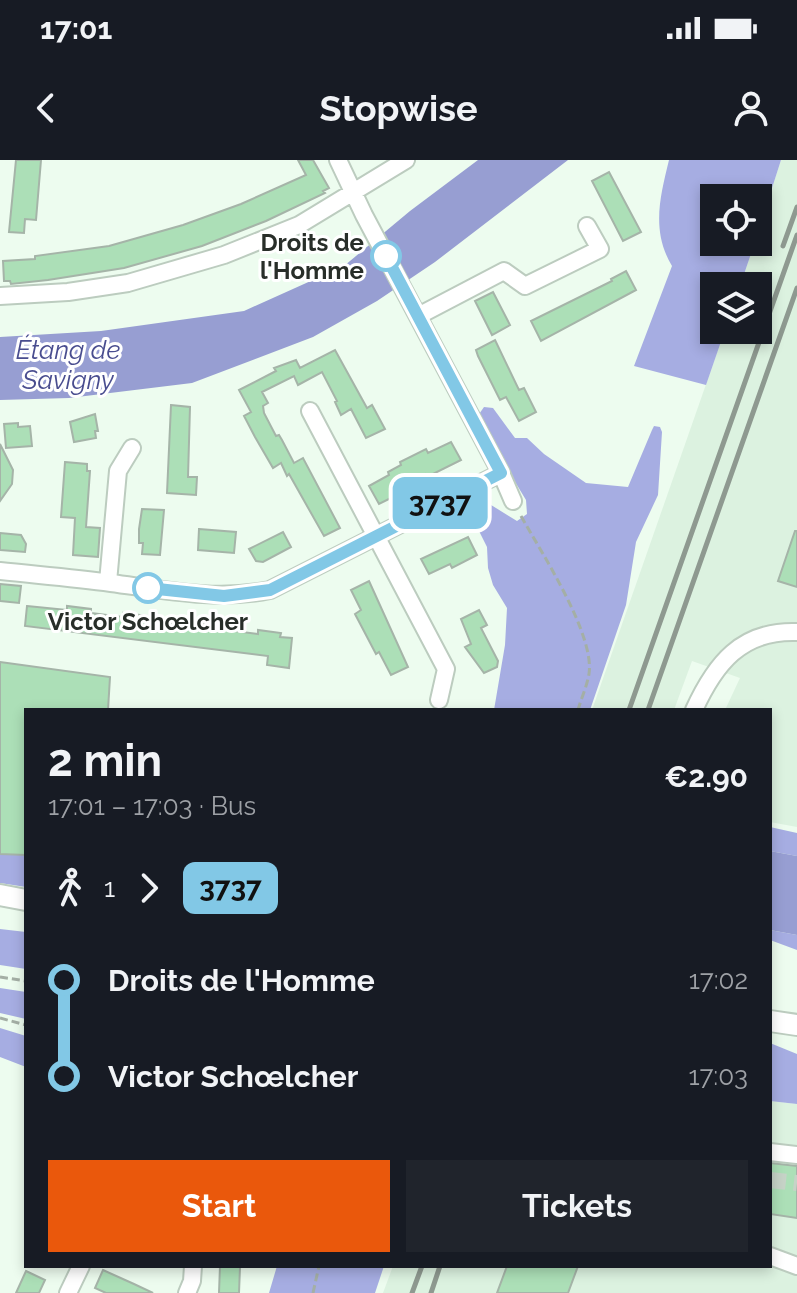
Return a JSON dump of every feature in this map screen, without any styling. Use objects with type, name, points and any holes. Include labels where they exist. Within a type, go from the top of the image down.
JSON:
[{"type":"main road","points":[[0,895],[24,900]]},
{"type":"main road","points":[[772,1021],[797,1025]]},
{"type":"street","points":[[338,160],[513,501]]},
{"type":"street","points":[[0,296],[68,292],[128,283],[224,255],[299,225],[406,160]]},
{"type":"street","points":[[418,316],[504,271],[525,286],[600,249],[587,226]]},
{"type":"street","points":[[310,411],[446,669],[439,700]]},
{"type":"street","points":[[108,582],[118,471],[132,448]]},
{"type":"street","points":[[0,571],[224,596],[245,595],[270,590],[501,473]]},
{"type":"street","points":[[695,708],[713,671],[732,653],[766,636],[797,632]]},
{"type":"street","points":[[772,1152],[797,1155]]},
{"type":"street","points":[[772,1257],[797,1266]]},
{"type":"street","points":[[68,1293],[80,1268]]},
{"type":"street","points":[[187,1293],[193,1268]]},
{"type":"path","points":[[513,501],[584,637],[590,672],[579,708]]},
{"type":"path","points":[[0,977],[24,981]]},
{"type":"path","points":[[0,1018],[24,1024]]},
{"type":"path","points":[[313,1293],[319,1268]]},
{"type":"shaded area","points":[[669,160],[781,160],[772,188],[772,184],[700,184],[700,256],[750,256],[745,272],[700,272],[700,344],[720,344],[706,385],[634,366],[672,266],[661,240],[660,201]]},
{"type":"shaded area","points":[[781,160],[797,160],[797,827],[772,822],[772,708],[726,708],[740,678],[692,661],[675,708],[593,708],[720,344],[772,344],[772,272],[745,272],[750,256],[772,256],[772,188]]},
{"type":"shaded area","points":[[484,407],[493,408],[515,438],[527,438],[544,454],[586,483],[628,487],[654,426],[660,427],[662,432],[658,495],[636,542],[626,605],[591,708],[494,708],[505,645],[507,608],[493,585],[487,547],[470,513],[471,500],[483,500],[517,521],[527,514],[526,500],[500,457],[491,435],[477,417]]},
{"type":"shaded area","points":[[772,827],[797,833],[797,856],[772,851]]},
{"type":"shaded area","points":[[0,854],[24,855],[24,887],[0,883]]},
{"type":"shaded area","points":[[0,929],[24,932],[24,969],[0,965]]},
{"type":"shaded area","points":[[772,930],[797,935],[797,950],[772,941]]},
{"type":"shaded area","points":[[0,988],[24,992],[24,1019],[0,1013]]},
{"type":"shaded area","points":[[0,1028],[24,1035],[24,1066],[0,1057]]},
{"type":"shaded area","points":[[772,1044],[797,1054],[797,1104],[772,1101]]},
{"type":"shaded area","points":[[772,1101],[797,1104],[797,1293],[383,1293],[392,1268],[772,1268]]},
{"type":"shaded area","points":[[276,1268],[383,1268],[375,1293],[269,1293]]},
{"type":"water","name":"Étang de Savigny","points":[[478,160],[568,160],[435,262],[377,301],[313,337],[192,383],[69,398],[0,400],[0,337],[101,331],[244,311],[344,266]]},
{"type":"water","points":[[772,851],[797,856],[797,935],[772,930]]},
{"type":"building","points":[[16,160],[41,160],[36,220],[25,219],[24,233],[9,232]]},
{"type":"building","points":[[298,160],[313,160],[329,188],[323,191],[325,193],[266,221],[202,246],[124,268],[48,280],[11,284],[4,281],[3,261],[35,259],[35,256],[109,246],[183,225],[241,204],[306,175]]},
{"type":"building","points":[[609,172],[641,232],[623,241],[592,181]]},
{"type":"building","points":[[626,271],[636,290],[541,341],[531,321]]},
{"type":"building","points":[[493,292],[510,325],[492,335],[475,301]]},
{"type":"building","points":[[495,340],[519,390],[524,388],[536,412],[519,421],[506,397],[500,400],[476,350]]},
{"type":"building","points":[[335,350],[367,408],[372,405],[385,429],[366,438],[351,409],[341,415],[322,372],[298,385],[294,376],[262,392],[268,403],[263,406],[264,413],[276,436],[279,435],[294,463],[303,458],[340,528],[324,536],[281,463],[273,468],[244,416],[251,412],[239,390],[276,371],[274,368],[296,360],[300,368]]},
{"type":"building","points":[[171,405],[190,407],[188,477],[197,477],[196,495],[167,493]]},
{"type":"building","points":[[95,414],[96,438],[74,442],[70,422]]},
{"type":"building","points":[[18,423],[18,427],[30,426],[32,446],[6,448],[4,424]]},
{"type":"building","points":[[451,442],[461,460],[402,486],[397,491],[399,494],[379,504],[369,486],[389,475],[388,472],[401,465],[400,462],[426,449],[428,453]]},
{"type":"building","points":[[0,444],[13,470],[12,484],[0,501]]},
{"type":"building","points":[[65,462],[87,464],[87,471],[90,471],[86,527],[100,528],[98,557],[73,555],[75,518],[61,517]]},
{"type":"building","points":[[142,509],[164,510],[160,555],[142,554],[139,529]]},
{"type":"building","points":[[199,529],[236,532],[234,553],[198,550]]},
{"type":"building","points":[[797,531],[797,587],[778,581]]},
{"type":"building","points":[[283,532],[291,547],[263,562],[256,561],[249,549]]},
{"type":"building","points":[[0,533],[21,535],[26,544],[25,552],[0,550]]},
{"type":"building","points":[[468,537],[477,555],[452,568],[450,564],[429,574],[421,559]]},
{"type":"building","points":[[369,581],[408,667],[391,675],[355,614],[361,610],[351,590]]},
{"type":"building","points":[[0,584],[21,586],[19,603],[0,601]]},
{"type":"building","points":[[27,606],[67,610],[67,606],[91,609],[91,613],[173,619],[172,623],[204,627],[204,623],[227,626],[226,630],[258,634],[258,630],[281,633],[280,637],[292,638],[289,668],[267,665],[268,656],[25,626]]},
{"type":"building","points":[[479,610],[487,625],[481,628],[498,661],[497,667],[484,673],[465,647],[471,644],[461,619]]},
{"type":"building","points":[[0,662],[110,677],[108,708],[24,708],[24,855],[0,854]]},
{"type":"building","points":[[772,1163],[797,1166],[797,1218],[772,1214]]},
{"type":"building","points":[[220,1268],[240,1268],[239,1293],[219,1293]]},
{"type":"building","points":[[506,1268],[577,1268],[568,1293],[497,1293]]},
{"type":"building","points":[[103,1270],[153,1293],[106,1293],[95,1288]]},
{"type":"building","points":[[26,1271],[45,1280],[39,1293],[16,1293]]},
{"type":"tunnel","points":[[772,1180],[797,1183]]},
{"type":"railway","points":[[783,246],[797,207]]},
{"type":"railway","points":[[630,708],[797,235]]},
{"type":"railway","points":[[649,708],[797,288]]},
{"type":"railway","points":[[412,1293],[421,1268]]},
{"type":"railway","points":[[431,1293],[439,1268]]},
{"type":"bus line","name":"3737","points":[[148,588],[224,596],[270,590],[501,473],[386,256]]},
{"type":"place","name":"Droits de l'Homme","points":[[386,256]]},
{"type":"place","name":"Victor Schœlcher","points":[[148,588]]}]
